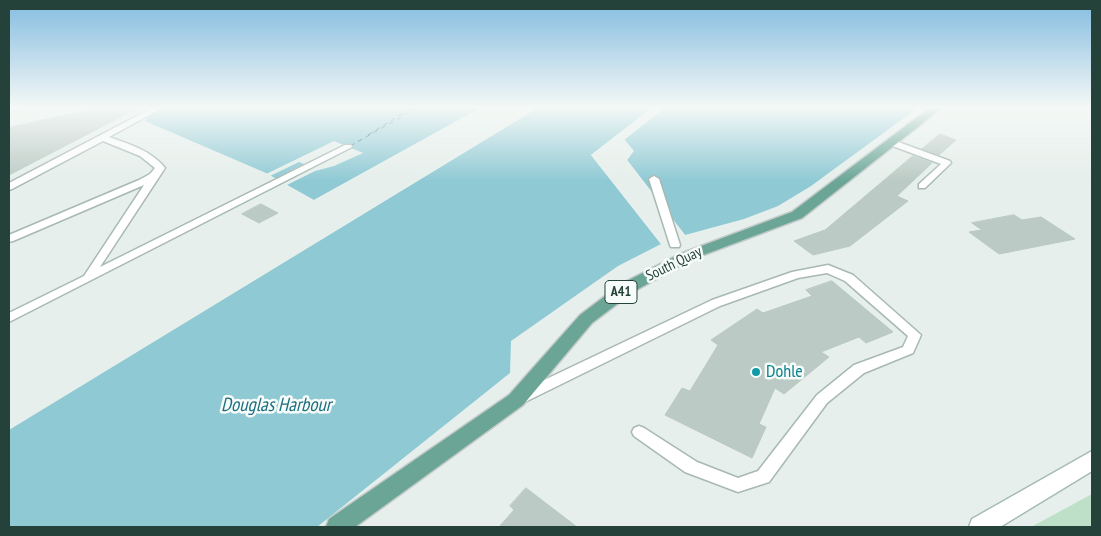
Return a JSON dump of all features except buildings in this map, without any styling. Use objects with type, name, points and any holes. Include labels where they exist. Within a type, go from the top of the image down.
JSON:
[{"type":"main road","name":"South Quay","points":[[337,527],[516,400],[586,319],[627,288],[685,257],[797,215],[907,132]]},
{"type":"main road","points":[[980,527],[1092,460]]},
{"type":"lane","points":[[9,187],[114,132]]},
{"type":"lane","points":[[103,138],[147,157],[157,163],[160,168]]},
{"type":"lane","points":[[893,143],[947,162],[922,186]]},
{"type":"lane","points":[[9,318],[348,147]]},
{"type":"lane","points":[[9,239],[142,182],[160,168]]},
{"type":"lane","points":[[88,278],[160,168]]},
{"type":"lane","points":[[654,179],[675,245]]},
{"type":"lane","points":[[516,400],[716,303],[796,275],[828,269],[849,278],[915,335],[908,350],[859,369],[822,399],[763,477],[738,485],[691,467],[640,432]]},
{"type":"green space","points":[[1092,494],[1092,527],[1031,527]]},
{"type":"water","points":[[171,132],[437,132],[314,200],[266,173]]},
{"type":"water","name":"Douglas Harbour","points":[[498,132],[621,132],[591,155],[661,244],[618,266],[511,341],[510,373],[317,527],[9,527],[9,430]]},
{"type":"water","points":[[634,132],[885,132],[811,186],[778,206],[744,219],[685,235],[627,160],[633,151],[624,140]]},
{"type":"pier","points":[[437,132],[442,132],[317,201],[314,200]]},
{"type":"pier","points":[[493,132],[498,132],[64,396],[62,394]]},
{"type":"pier","points":[[621,132],[624,132],[594,155],[664,244],[661,244],[591,155]]},
{"type":"pier","points":[[630,132],[633,132],[624,139],[634,151],[627,160],[685,235],[683,236],[624,161],[630,151],[622,141],[622,138]]},
{"type":"pier","points":[[334,141],[363,153],[334,166],[315,171],[285,186],[273,180],[304,164],[299,162],[268,177],[264,175]]},
{"type":"ferry route","points":[[368,135],[373,132]]},
{"type":"ferry route","points":[[350,146],[375,132]]},
{"type":"place","name":"Dohle","points":[[756,372]]}]
